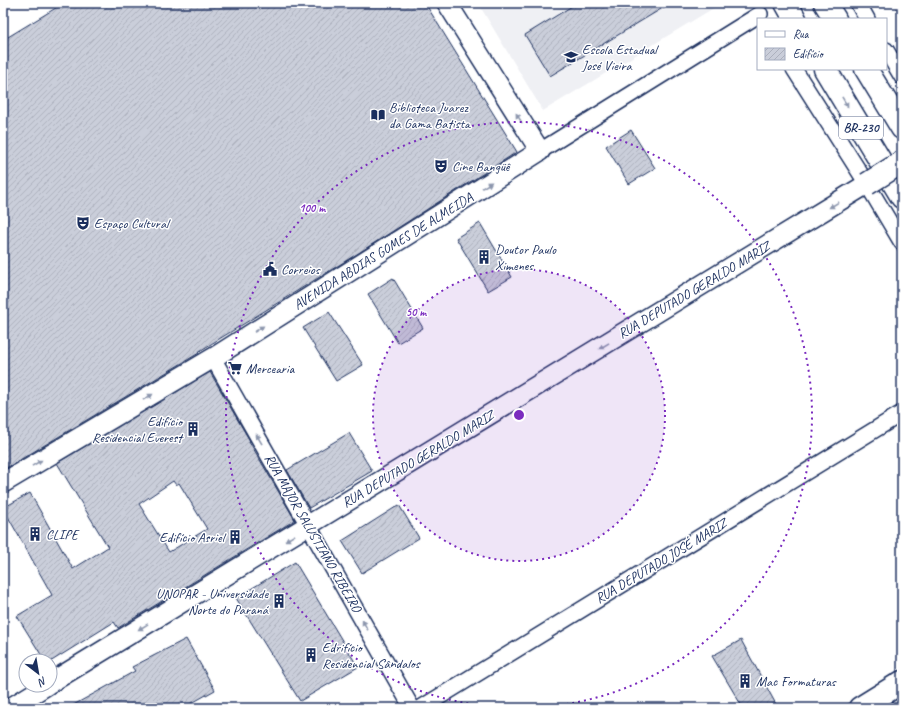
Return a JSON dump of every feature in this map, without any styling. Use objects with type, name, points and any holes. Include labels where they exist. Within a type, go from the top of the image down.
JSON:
[{"type":"main road","points":[[786,3],[794,18]]},
{"type":"main road","points":[[825,3],[834,18]]},
{"type":"main road","name":"BR-230","points":[[826,70],[902,197]]},
{"type":"main road","name":"BR-230","points":[[867,70],[902,128]]},
{"type":"main road","points":[[867,184],[902,162]]},
{"type":"main road","points":[[860,708],[902,682]]},
{"type":"street","points":[[447,3],[540,151]]},
{"type":"street","points":[[858,3],[866,18]]},
{"type":"street","name":"AVENIDA ABDIAS GOMES DE ALMEIDA","points":[[3,483],[213,358],[758,12]]},
{"type":"street","points":[[887,52],[902,77]]},
{"type":"street","points":[[795,70],[867,184],[902,244]]},
{"type":"street","name":"RUA DEPUTADO GERALDO MARIZ","points":[[58,679],[867,184]]},
{"type":"street","name":"RUA MAJOR SALUSTIANO RIBEIRO","points":[[213,358],[412,708]]},
{"type":"street","name":"RUA DEPUTADO JOSÉ MARIZ","points":[[420,708],[902,413]]},
{"type":"street","name":"RUA DEPUTADO GERALDO MARIZ","points":[[10,708],[34,693]]},
{"type":"shaded area","name":"Escola Estadual José Vieira","points":[[478,3],[722,3],[543,111]]},
{"type":"building","points":[[64,3],[425,3],[517,152],[357,254],[198,352],[199,353],[3,470],[3,40]]},
{"type":"building","points":[[577,3],[671,3],[550,76],[525,35]]},
{"type":"building","points":[[631,130],[655,168],[629,184],[606,146]]},
{"type":"building","name":"Doutor Paulo Ximenes","points":[[480,223],[512,277],[488,291],[456,238]]},
{"type":"building","points":[[393,278],[423,328],[398,343],[368,294]]},
{"type":"building","points":[[329,312],[363,365],[336,381],[303,328]]},
{"type":"building","points":[[210,372],[295,520],[118,628],[114,622],[58,657],[58,653],[40,653],[17,616],[52,595],[3,508],[30,493],[73,569],[108,547],[57,463]],"holes":[[[173,481],[176,485],[179,483],[207,529],[169,552],[139,504]]]},
{"type":"building","points":[[349,433],[372,471],[309,508],[287,470]]},
{"type":"building","points":[[399,505],[419,538],[362,573],[342,541]]},
{"type":"building","points":[[295,562],[358,667],[300,701],[236,598]]},
{"type":"building","points":[[186,639],[215,690],[183,708],[68,708],[135,671],[132,667]]},
{"type":"building","name":"Mac Formaturas","points":[[741,640],[778,708],[743,708],[712,656]]},
{"type":"place","name":"Escola Estadual José Vieira","points":[[571,57]]},
{"type":"place","name":"Biblioteca Juarez da Gama Batista","points":[[378,115]]},
{"type":"place","name":"Cine Bangüê","points":[[441,166]]},
{"type":"place","name":"Espaço Cultural","points":[[83,223]]},
{"type":"place","name":"Doutor Paulo Ximenes","points":[[484,257]]},
{"type":"place","name":"Correios","points":[[270,269]]},
{"type":"place","name":"Mercearia","points":[[235,368]]},
{"type":"place","name":"Edifício Residencial Everest","points":[[193,429]]},
{"type":"place","name":"CLIPE","points":[[35,534]]},
{"type":"place","name":"Edifício Asriel","points":[[235,537]]},
{"type":"place","name":"UNOPAR - Universidade Norte do Paraná","points":[[279,601]]},
{"type":"place","name":"Edrifício Residencial Sândalos","points":[[311,655]]},
{"type":"place","name":"Mac Formaturas","points":[[745,681]]}]
